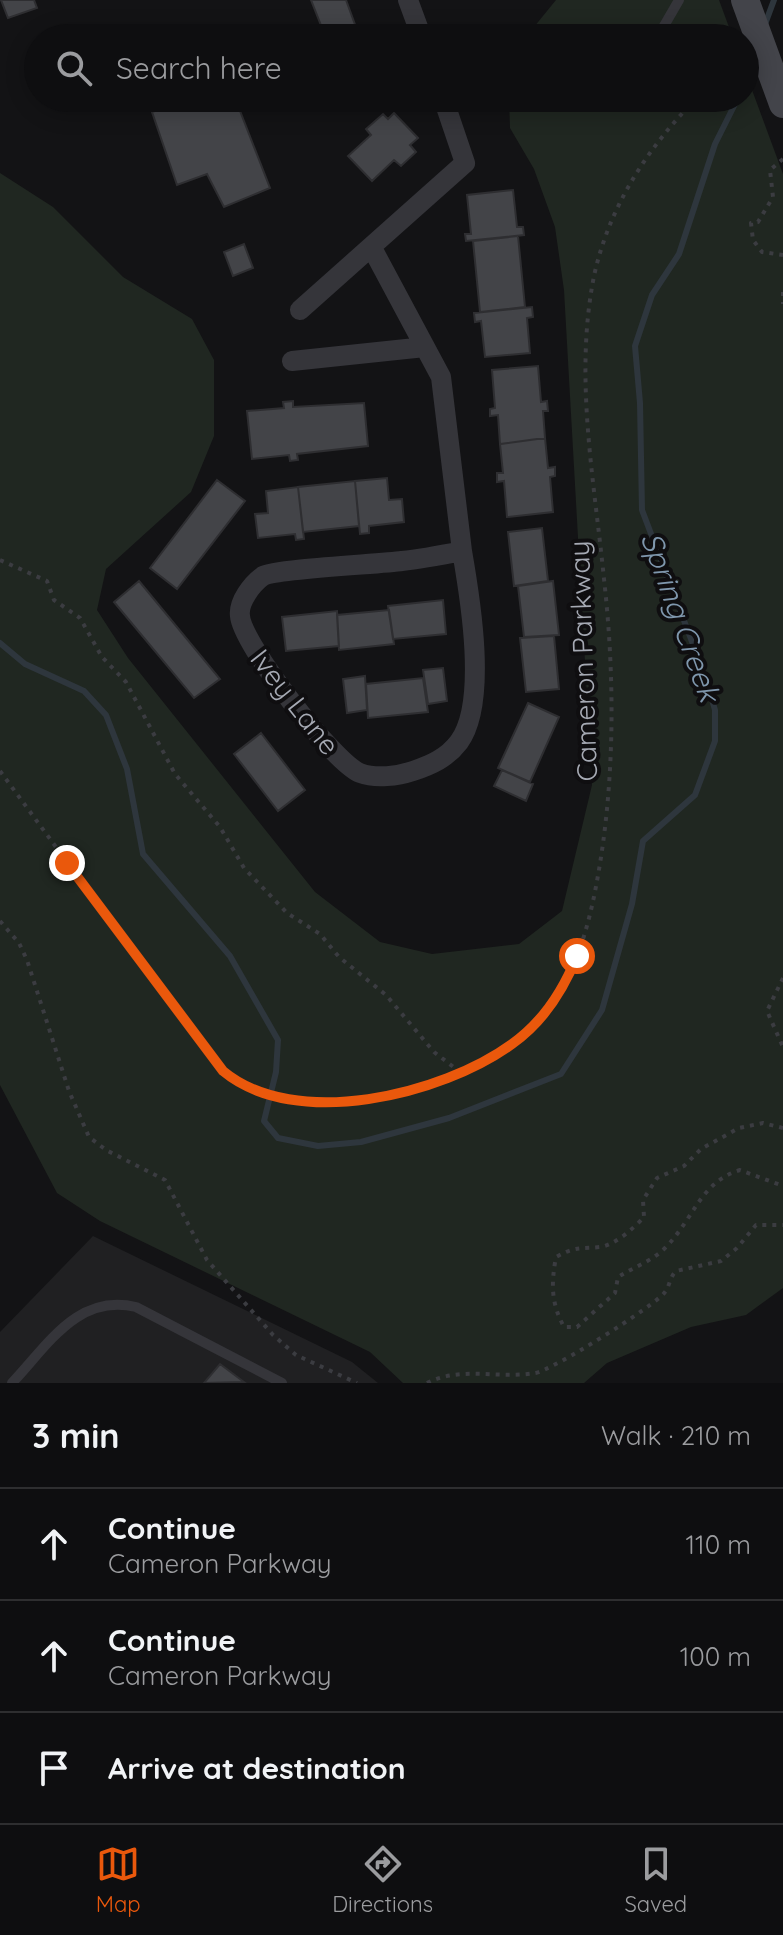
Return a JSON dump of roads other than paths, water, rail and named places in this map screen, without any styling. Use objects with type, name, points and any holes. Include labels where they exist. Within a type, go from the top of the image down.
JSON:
[{"type":"street","points":[[408,0],[417,24]]},
{"type":"street","points":[[745,0],[754,24]]},
{"type":"street","points":[[759,38],[783,104]]},
{"type":"street","points":[[300,310],[465,163],[448,112]]},
{"type":"street","name":"Ivey Lane","points":[[372,248],[441,377],[470,595],[473,688],[471,715],[459,742],[436,764],[397,777],[361,774],[337,758],[247,641],[239,614],[248,591],[266,574],[404,561],[462,551]]},
{"type":"street","points":[[292,361],[425,347]]},
{"type":"lane","points":[[665,24],[679,0]]},
{"type":"lane","points":[[12,1383],[81,1313],[96,1305],[117,1302],[149,1314],[282,1383]]},
{"type":"waterway","name":"Spring Creek","points":[[764,27],[774,0]]},
{"type":"waterway","name":"Spring Creek","points":[[0,643],[25,664],[84,691],[106,715],[127,769],[143,854],[230,956],[278,1040],[276,1072],[264,1121],[278,1138],[318,1146],[361,1142],[449,1118],[561,1074],[602,1010],[632,904],[643,841],[695,795],[715,741],[715,710],[705,676],[642,510],[640,403],[635,346],[652,295],[679,254],[715,144],[731,112]]}]
